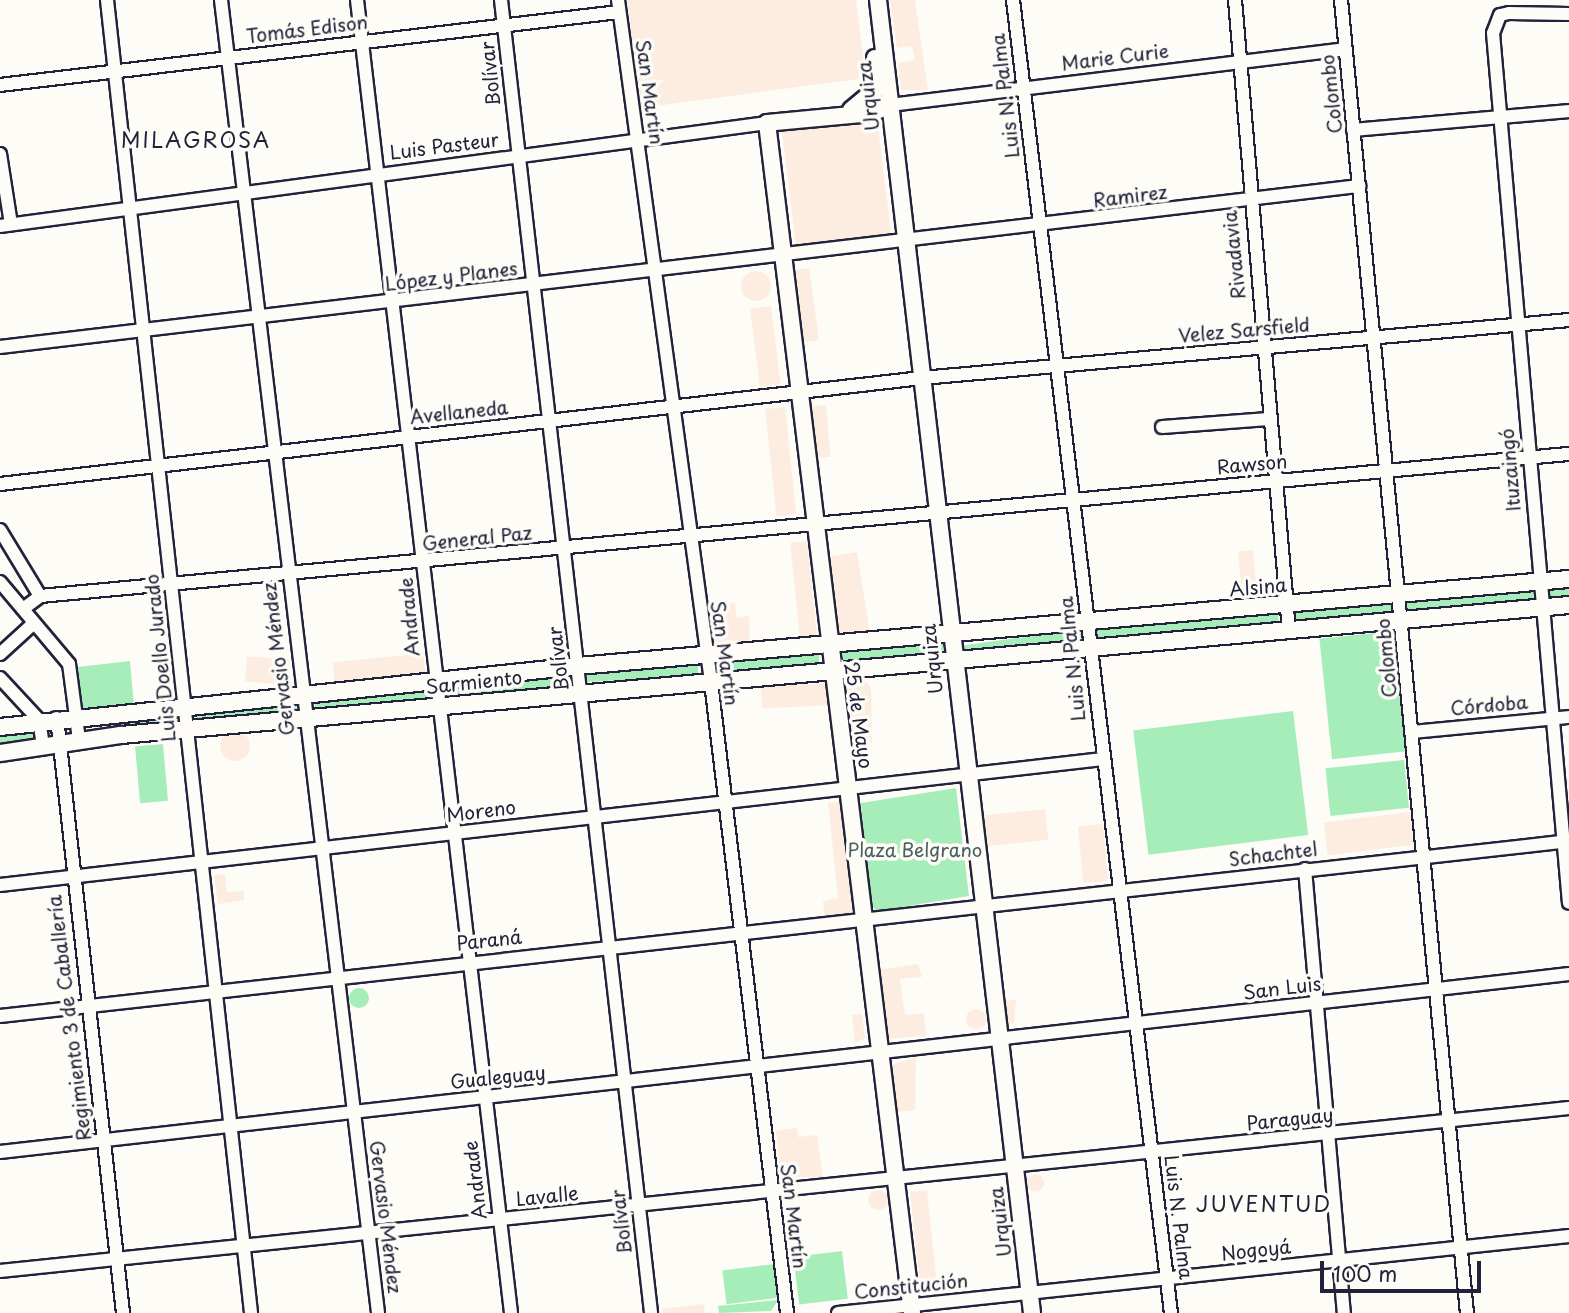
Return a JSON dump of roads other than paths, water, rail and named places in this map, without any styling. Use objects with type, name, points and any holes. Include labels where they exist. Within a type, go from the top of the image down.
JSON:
[{"type":"main road","name":"Urquiza","points":[[848,111],[866,104],[875,90],[867,0]]},
{"type":"main road","name":"Urquiza","points":[[878,0],[966,774],[1032,1313]]},
{"type":"main road","name":"Luis Pasteur","points":[[766,123],[848,111],[872,113],[890,105]]},
{"type":"main road","name":"25 de Mayo","points":[[766,123],[831,671],[912,1309]]},
{"type":"main road","name":"Alsina","points":[[950,634],[1569,579]]},
{"type":"main road","points":[[953,660],[1569,605]]},
{"type":"main road","name":"Sarmiento","points":[[0,727],[79,715],[185,704],[950,634]]},
{"type":"main road","name":"Sarmiento","points":[[0,753],[79,740],[187,729],[953,660]]},
{"type":"street","name":"Luis Doello Jurado","points":[[107,0],[251,1313]]},
{"type":"street","name":"Gervasio Méndez","points":[[221,0],[304,719],[378,1313]]},
{"type":"street","name":"Andrade","points":[[357,0],[424,563],[452,834],[510,1313]]},
{"type":"street","name":"Bolívar","points":[[501,0],[651,1313]]},
{"type":"street","name":"Luis N. Palma","points":[[1013,0],[1074,498],[1117,892],[1171,1313]]},
{"type":"street","name":"Rivadavia","points":[[1235,0],[1248,200],[1289,631]]},
{"type":"street","name":"Colombo","points":[[1340,0],[1400,595],[1467,1313]]},
{"type":"street","name":"Tomás Edison","points":[[0,85],[504,25],[619,6]]},
{"type":"street","name":"San Martín","points":[[619,6],[705,655],[711,682],[787,1313]]},
{"type":"street","name":"Ituzaingó","points":[[1569,14],[1500,15],[1493,33],[1541,607],[1566,841],[1569,903]]},
{"type":"street","name":"Marie Curie","points":[[890,105],[1345,49]]},
{"type":"street","points":[[1353,130],[1569,111]]},
{"type":"street","name":"Luis Pasteur","points":[[5,225],[766,123]]},
{"type":"street","points":[[0,154],[5,225]]},
{"type":"street","name":"Ramirez","points":[[906,243],[1359,186]]},
{"type":"street","name":"López y Planes","points":[[0,347],[906,243]]},
{"type":"street","name":"Velez Sarsfield","points":[[922,378],[1569,320]]},
{"type":"street","name":"Avellaneda","points":[[0,484],[922,378]]},
{"type":"street","points":[[1162,427],[1269,419]]},
{"type":"street","name":"Rawson","points":[[938,512],[1273,481],[1388,474],[1569,454]]},
{"type":"street","name":"General Paz","points":[[40,596],[288,576],[690,533],[938,512]]},
{"type":"street","points":[[0,530],[40,596],[23,609]]},
{"type":"street","points":[[0,583],[69,664],[79,715],[79,740]]},
{"type":"street","points":[[0,654],[34,623]]},
{"type":"street","points":[[0,678],[39,720],[51,744]]},
{"type":"street","name":"Córdoba","points":[[1413,732],[1569,717]]},
{"type":"street","name":"Regimiento 3 de Caballería","points":[[57,718],[51,744],[72,877],[123,1313]]},
{"type":"street","points":[[966,774],[1103,759]]},
{"type":"street","name":"Moreno","points":[[0,885],[966,774]]},
{"type":"street","name":"Schachtel","points":[[982,906],[1566,841]]},
{"type":"street","points":[[1305,869],[1344,1313]]},
{"type":"street","name":"Paraná","points":[[0,1016],[337,975],[982,906]]},
{"type":"street","name":"San Luis","points":[[1000,1039],[1569,974]]},
{"type":"street","name":"Gualeguay","points":[[0,1152],[1000,1039]]},
{"type":"street","name":"Paraguay","points":[[1015,1170],[1569,1108]]},
{"type":"street","name":"Lavalle","points":[[0,1270],[1015,1170]]},
{"type":"street","name":"Nogoyá","points":[[1030,1293],[1569,1236]]},
{"type":"street","name":"Constitución","points":[[838,1313],[912,1309],[1030,1293]]},
{"type":"district","name":"MILAGROSA","points":[[196,139]]},
{"type":"district","name":"JUVENTUD","points":[[1264,1203]]},
{"type":"park label","name":"Plaza Belgrano","points":[[915,850]]}]
